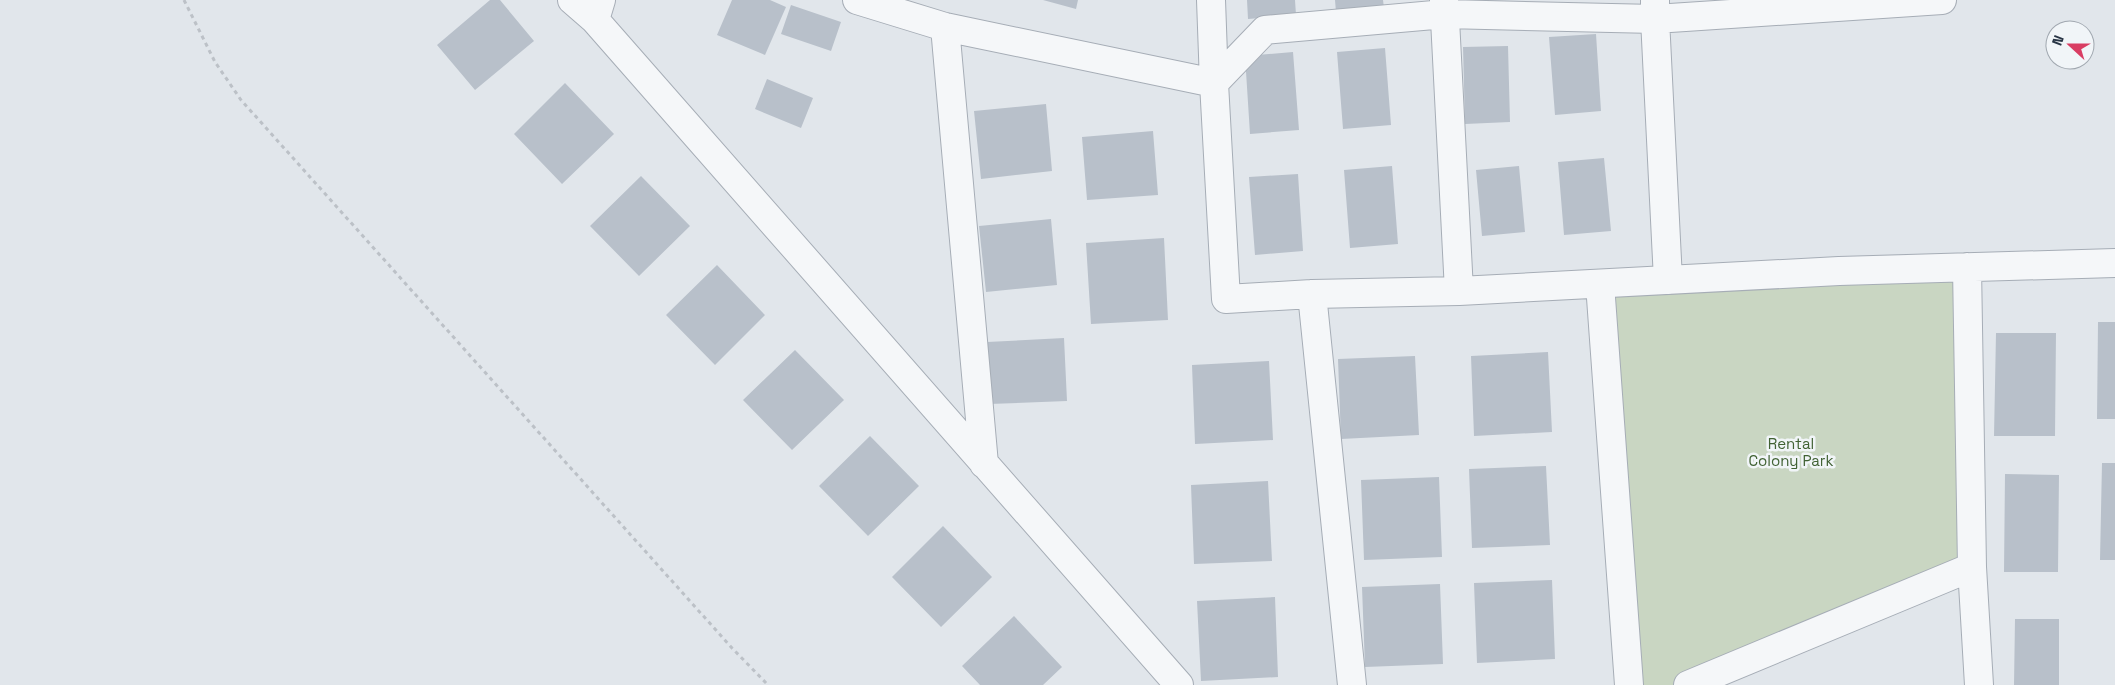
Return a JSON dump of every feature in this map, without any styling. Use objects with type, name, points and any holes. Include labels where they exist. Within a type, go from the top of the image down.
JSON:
[{"type":"street","points":[[572,0],[598,10],[984,464],[1179,685]]},
{"type":"street","points":[[857,0],[945,27],[1214,84]]},
{"type":"street","points":[[1211,0],[1226,299],[1312,294],[1459,291],[1839,271],[2115,263]]},
{"type":"street","points":[[1214,84],[1265,30],[1444,7],[1655,9],[1942,0]]},
{"type":"street","points":[[1444,7],[1459,291]]},
{"type":"street","points":[[1655,9],[1668,280]]},
{"type":"street","points":[[945,27],[984,464]]},
{"type":"street","points":[[1968,267],[1972,567],[1979,685]]},
{"type":"street","points":[[1600,284],[1629,685]]},
{"type":"street","points":[[1312,294],[1352,685]]},
{"type":"street","points":[[1688,685],[1972,567]]},
{"type":"path","points":[[184,0],[215,62],[241,100],[732,648],[768,685]]},
{"type":"green space","name":"Rental Colony Park","points":[[1967,267],[1972,567],[1688,685],[1629,685],[1600,284]]},
{"type":"building","points":[[490,0],[500,0],[534,41],[475,90],[437,45]]},
{"type":"building","points":[[732,0],[770,0],[786,7],[765,55],[717,35]]},
{"type":"building","points":[[1043,0],[1078,0],[1076,9]]},
{"type":"building","points":[[1247,0],[1295,0],[1296,15],[1248,19]]},
{"type":"building","points":[[1335,0],[1383,0],[1384,8],[1336,12]]},
{"type":"building","points":[[791,5],[841,22],[831,51],[781,34]]},
{"type":"building","points":[[1596,34],[1601,111],[1555,115],[1549,37]]},
{"type":"building","points":[[1508,46],[1510,122],[1465,124],[1463,47]]},
{"type":"building","points":[[1385,48],[1391,125],[1343,129],[1337,52]]},
{"type":"building","points":[[1293,52],[1299,130],[1250,134],[1245,56]]},
{"type":"building","points":[[767,79],[813,98],[801,128],[755,109]]},
{"type":"building","points":[[565,83],[614,134],[562,184],[514,134]]},
{"type":"building","points":[[1046,104],[1052,171],[981,179],[974,111]]},
{"type":"building","points":[[1153,131],[1158,195],[1087,200],[1082,137]]},
{"type":"building","points":[[1604,158],[1611,231],[1564,235],[1558,162]]},
{"type":"building","points":[[1392,166],[1398,244],[1350,248],[1344,170]]},
{"type":"building","points":[[1519,166],[1525,232],[1482,236],[1476,170]]},
{"type":"building","points":[[1298,174],[1303,251],[1255,255],[1249,177]]},
{"type":"building","points":[[641,176],[690,226],[639,276],[590,226]]},
{"type":"building","points":[[1051,219],[1057,285],[986,292],[979,226]]},
{"type":"building","points":[[1164,238],[1168,320],[1091,324],[1086,243]]},
{"type":"building","points":[[717,265],[765,315],[715,365],[666,315]]},
{"type":"building","points":[[2098,322],[2115,322],[2115,419],[2097,419]]},
{"type":"building","points":[[1996,333],[2056,333],[2055,436],[1994,436]]},
{"type":"building","points":[[1064,338],[1067,401],[989,404],[987,342]]},
{"type":"building","points":[[795,350],[844,400],[792,450],[743,400]]},
{"type":"building","points":[[1548,352],[1552,432],[1474,436],[1471,356]]},
{"type":"building","points":[[1415,356],[1419,435],[1341,439],[1338,359]]},
{"type":"building","points":[[1269,361],[1273,440],[1195,444],[1192,365]]},
{"type":"building","points":[[870,436],[919,486],[868,536],[819,486]]},
{"type":"building","points":[[2102,463],[2115,463],[2115,560],[2100,560]]},
{"type":"building","points":[[1546,466],[1550,545],[1472,548],[1469,469]]},
{"type":"building","points":[[2005,474],[2059,475],[2058,572],[2004,572]]},
{"type":"building","points":[[1439,477],[1442,557],[1364,560],[1361,480]]},
{"type":"building","points":[[1268,481],[1272,561],[1194,564],[1191,485]]},
{"type":"building","points":[[943,526],[992,577],[941,627],[892,577]]},
{"type":"building","points":[[1552,580],[1555,659],[1477,663],[1474,583]]},
{"type":"building","points":[[1440,584],[1443,664],[1365,667],[1362,587]]},
{"type":"building","points":[[1275,597],[1278,677],[1201,681],[1197,601]]},
{"type":"building","points":[[1014,616],[1062,667],[1043,685],[980,685],[962,666]]},
{"type":"building","points":[[2015,619],[2059,619],[2059,685],[2014,685]]}]
